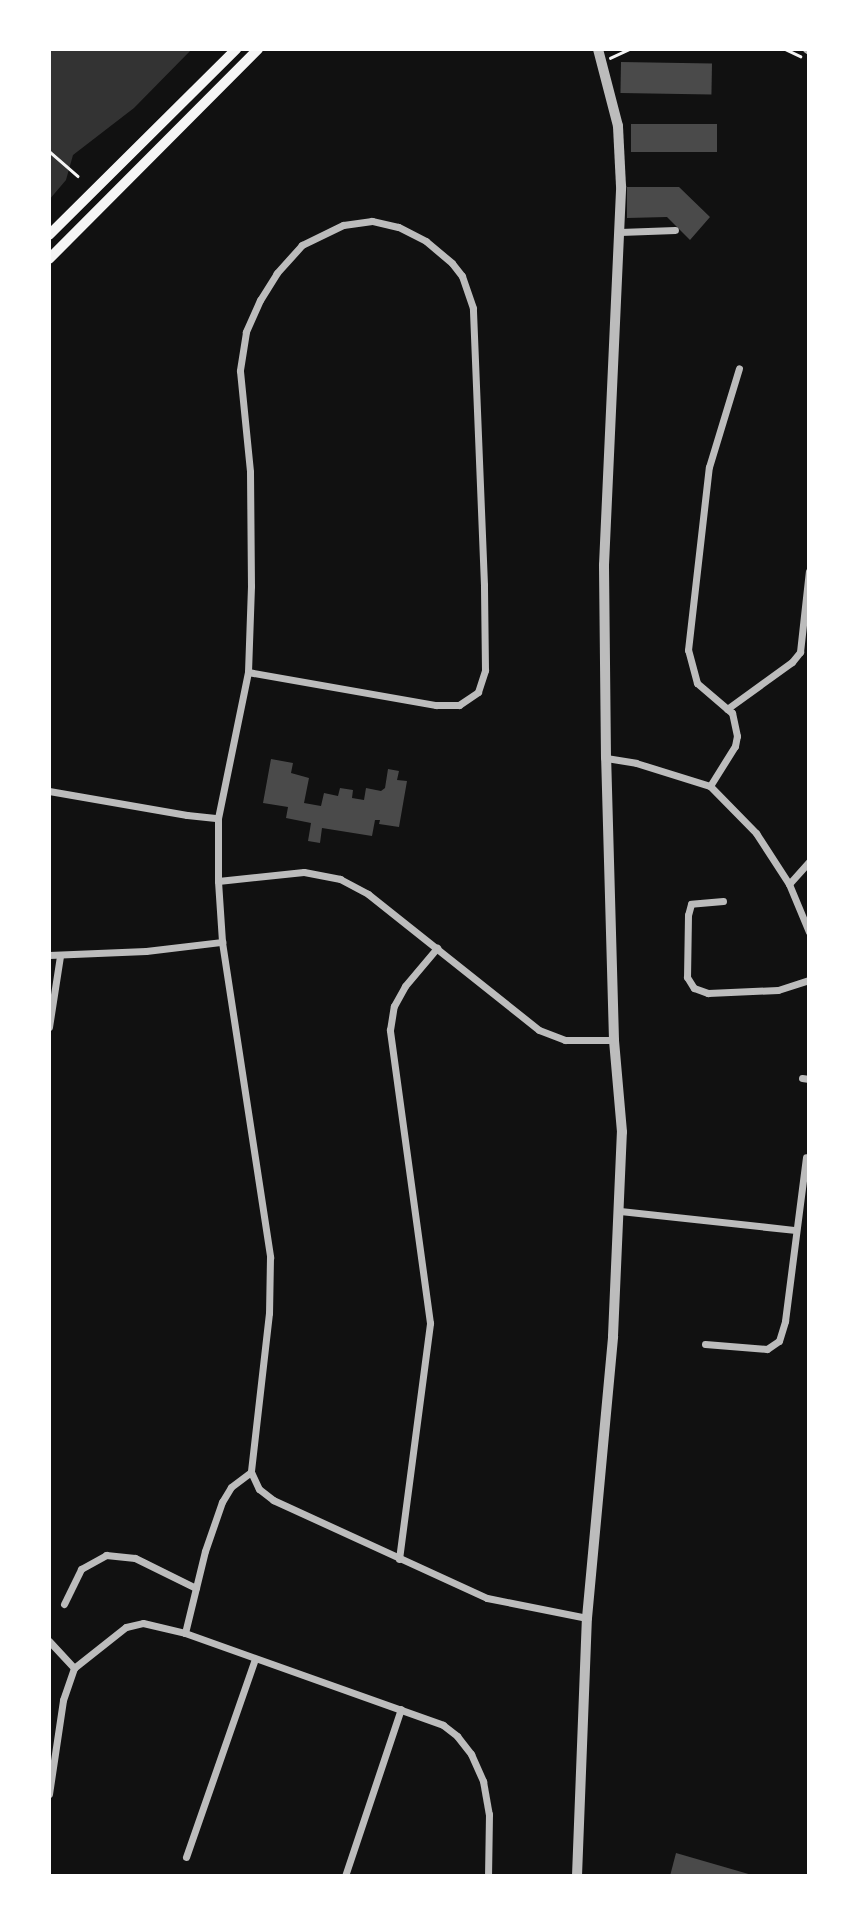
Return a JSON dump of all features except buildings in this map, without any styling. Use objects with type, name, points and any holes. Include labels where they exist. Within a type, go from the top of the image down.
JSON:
[{"type":"main road","points":[[49,235],[236,49]]},
{"type":"main road","points":[[49,259],[258,49]]},
{"type":"street","points":[[577,1876],[587,1618],[603,1461],[620,1211],[622,1132],[614,1040],[604,565],[620,232],[618,126],[598,49]]},
{"type":"street","points":[[248,672],[436,705],[459,705],[478,692],[485,658],[473,308],[462,276],[452,263],[426,241],[397,227],[372,221],[343,225],[302,245],[277,273],[246,332],[240,371],[250,472],[251,586],[248,672],[218,818],[218,881],[222,942],[270,1257],[269,1313],[251,1472],[259,1489],[273,1500],[487,1598],[587,1618]]},
{"type":"street","points":[[620,232],[675,230]]},
{"type":"street","points":[[710,786],[735,746],[735,724],[727,709],[697,683],[688,650],[709,467],[739,368]]},
{"type":"street","points":[[727,709],[792,662],[800,652],[809,571]]},
{"type":"street","points":[[606,758],[636,763],[710,786],[756,833],[789,884],[809,932]]},
{"type":"street","points":[[49,791],[187,816],[218,818]]},
{"type":"street","points":[[789,884],[809,862]]},
{"type":"street","points":[[218,881],[304,872],[340,879],[368,894],[551,1037],[614,1040]]},
{"type":"street","points":[[723,901],[691,904],[688,915],[687,976],[694,988],[708,993],[778,990],[809,980]]},
{"type":"street","points":[[49,955],[222,942]]},
{"type":"street","points":[[400,1559],[430,1323],[390,1030],[394,1006],[405,986],[437,948]]},
{"type":"street","points":[[49,1027],[60,956]]},
{"type":"street","points":[[705,1344],[767,1349],[779,1341],[785,1321],[806,1157]]},
{"type":"street","points":[[620,1211],[796,1230]]},
{"type":"street","points":[[185,1633],[222,1502],[230,1487],[251,1472]]},
{"type":"street","points":[[64,1604],[81,1569],[106,1555],[135,1558],[196,1588]]},
{"type":"street","points":[[49,1794],[63,1700],[74,1668],[125,1628],[143,1623],[185,1633],[443,1725],[457,1736],[471,1754],[483,1781],[489,1814],[488,1876]]},
{"type":"street","points":[[49,1641],[74,1668]]},
{"type":"street","points":[[186,1857],[255,1659]]},
{"type":"street","points":[[345,1876],[401,1709]]},
{"type":"path","points":[[602,61],[629,49]]},
{"type":"path","points":[[49,151],[78,176]]},
{"type":"shaded area","points":[[49,49],[192,49],[134,108],[73,155],[66,180],[49,200]]}]
